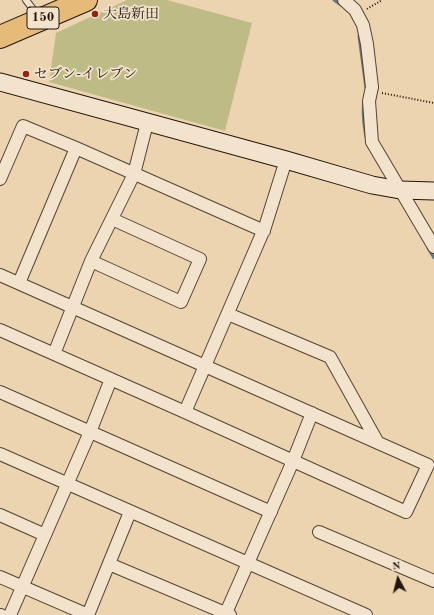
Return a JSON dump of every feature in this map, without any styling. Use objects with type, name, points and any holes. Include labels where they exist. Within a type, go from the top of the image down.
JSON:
[{"type":"highway","name":"150","points":[[0,37],[50,13],[86,0]]},
{"type":"street","points":[[344,0],[355,10],[358,15],[363,25],[367,44],[372,88],[369,101],[372,142],[434,247]]},
{"type":"street","points":[[0,82],[286,160],[372,186],[400,190],[434,191]]},
{"type":"street","points":[[54,354],[91,261],[134,174],[147,123]]},
{"type":"street","points":[[0,179],[23,126],[264,231]]},
{"type":"street","points":[[19,283],[76,148]]},
{"type":"street","points":[[185,412],[264,231],[286,160]]},
{"type":"street","points":[[91,261],[181,302],[200,259],[112,219]]},
{"type":"street","points":[[0,275],[428,465],[406,512],[0,330]]},
{"type":"street","points":[[228,314],[330,357],[378,443]]},
{"type":"street","points":[[10,615],[68,484],[111,379]]},
{"type":"street","points":[[0,392],[271,512]]},
{"type":"street","points":[[109,564],[227,614],[312,413]]},
{"type":"street","points":[[0,454],[366,615]]},
{"type":"street","points":[[0,577],[88,615],[130,512]]},
{"type":"street","points":[[0,515],[45,535]]},
{"type":"street","points":[[319,532],[434,581]]},
{"type":"lane","points":[[26,0],[50,13]]},
{"type":"path","points":[[358,15],[382,0]]},
{"type":"path","points":[[371,91],[434,103]]},
{"type":"shaded area","points":[[127,0],[167,0],[252,23],[225,131],[49,82],[56,33]]},
{"type":"waterway","points":[[334,0],[341,5]]},
{"type":"waterway","points":[[359,36],[366,88]]},
{"type":"waterway","points":[[364,101],[363,115],[366,137]]},
{"type":"waterway","points":[[428,248],[434,258]]},
{"type":"place","name":"大島新田","points":[[95,14]]},
{"type":"place","name":"セブン-イレブン","points":[[26,74]]}]
